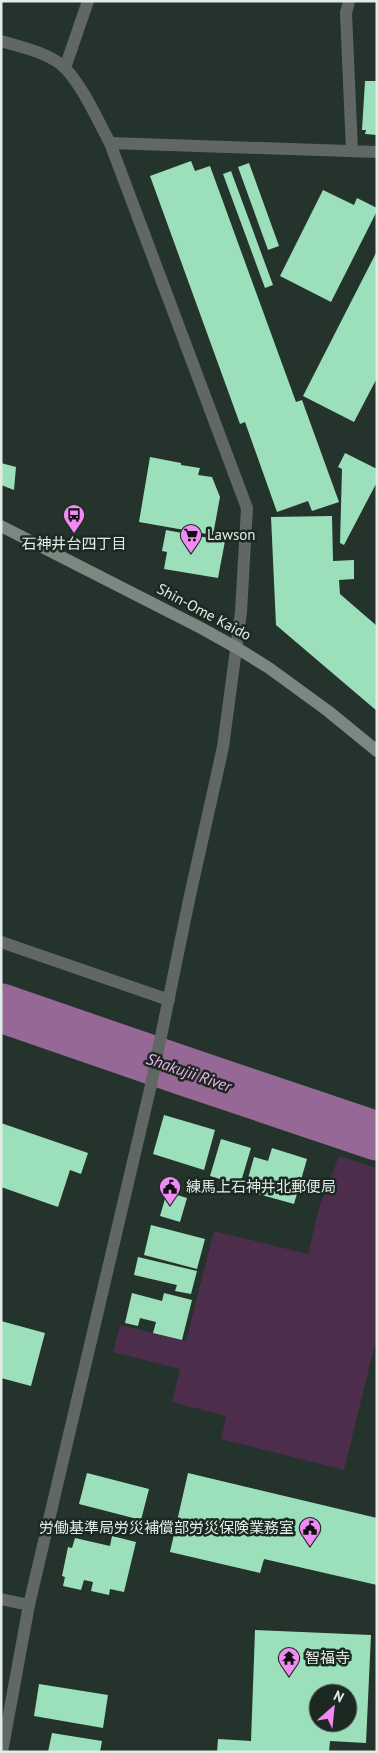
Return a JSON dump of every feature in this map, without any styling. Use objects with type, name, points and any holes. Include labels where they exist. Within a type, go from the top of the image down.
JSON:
[{"type":"main road","name":"Shin-Ome Kaido","points":[[1,526],[237,648],[328,710],[377,751]]},
{"type":"street","points":[[65,68],[88,1]]},
{"type":"street","points":[[348,1],[346,13],[352,151]]},
{"type":"street","points":[[1,41],[47,56],[65,68],[87,100],[110,143],[247,508],[241,612],[223,747],[188,900],[153,1077],[29,1605],[2,1752]]},
{"type":"street","points":[[110,143],[377,152]]},
{"type":"street","points":[[1,942],[169,1000]]},
{"type":"street","points":[[1,1599],[29,1605]]},
{"type":"shaded area","points":[[339,1156],[377,1168],[377,1336],[344,1470],[221,1439],[226,1416],[172,1402],[180,1369],[113,1352],[120,1325],[186,1341],[214,1231],[308,1254],[319,1208]]},
{"type":"building","points":[[365,81],[377,81],[377,135],[365,134],[366,130],[362,130]]},
{"type":"building","points":[[191,161],[195,171],[210,166],[296,402],[302,400],[339,502],[312,511],[308,501],[277,512],[245,422],[240,424],[150,176]]},
{"type":"building","points":[[249,163],[279,246],[268,250],[238,167]]},
{"type":"building","points":[[231,171],[273,285],[265,288],[223,174]]},
{"type":"building","points":[[323,190],[354,205],[357,198],[377,208],[331,302],[280,276]]},
{"type":"building","points":[[377,251],[377,378],[354,422],[303,396]]},
{"type":"building","points":[[345,453],[377,469],[377,482],[344,545],[340,543],[342,469],[338,467]]},
{"type":"building","points":[[150,457],[200,468],[198,475],[212,477],[220,497],[213,535],[139,522]]},
{"type":"building","points":[[1,463],[16,467],[14,490],[1,485]]},
{"type":"building","points":[[332,516],[333,561],[354,560],[354,579],[339,580],[340,594],[377,626],[377,711],[276,625],[271,517]]},
{"type":"building","points":[[166,530],[225,541],[218,578],[164,569],[167,552],[162,551]]},
{"type":"building","points":[[164,1115],[215,1130],[204,1170],[153,1154]]},
{"type":"building","points":[[1,1123],[88,1153],[81,1174],[70,1170],[58,1207],[1,1187]]},
{"type":"building","points":[[221,1139],[251,1148],[240,1185],[210,1176]]},
{"type":"building","points":[[272,1148],[307,1159],[294,1204],[258,1194],[260,1186],[247,1182],[254,1157],[268,1161]]},
{"type":"building","points":[[167,1192],[187,1198],[180,1222],[160,1216]]},
{"type":"building","points":[[151,1225],[205,1239],[197,1269],[144,1255]]},
{"type":"building","points":[[138,1257],[197,1271],[191,1294],[175,1291],[177,1285],[134,1275]]},
{"type":"building","points":[[132,1293],[162,1301],[164,1293],[192,1300],[182,1340],[153,1333],[156,1322],[140,1318],[138,1326],[125,1323]]},
{"type":"building","points":[[1,1321],[45,1333],[31,1386],[1,1378]]},
{"type":"building","points":[[87,1473],[149,1489],[141,1520],[79,1504]]},
{"type":"building","points":[[188,1473],[377,1518],[377,1585],[264,1559],[260,1573],[170,1552]]},
{"type":"building","points":[[112,1536],[136,1542],[124,1592],[110,1589],[109,1595],[91,1591],[93,1582],[84,1580],[81,1590],[63,1586],[65,1577],[62,1576],[68,1547],[72,1548],[75,1538],[110,1546]]},
{"type":"building","points":[[255,1630],[371,1635],[366,1743],[330,1741],[329,1752],[217,1752],[218,1739],[251,1741]]},
{"type":"building","points":[[39,1684],[108,1695],[103,1728],[34,1716]]},
{"type":"building","points":[[52,1733],[102,1741],[100,1752],[48,1752]]},
{"type":"waterway","name":"Shakujii River","points":[[1,1008],[377,1136]]},
{"type":"place","name":"石神井台四丁目","points":[[74,534]]},
{"type":"place","name":"Lawson","points":[[191,554]]},
{"type":"place","name":"練馬上石神井北郵便局","points":[[170,1206]]},
{"type":"place","name":"労働基準局労災補償部労災保険業務室","points":[[310,1547]]},
{"type":"place","name":"智福寺","points":[[289,1677]]}]
